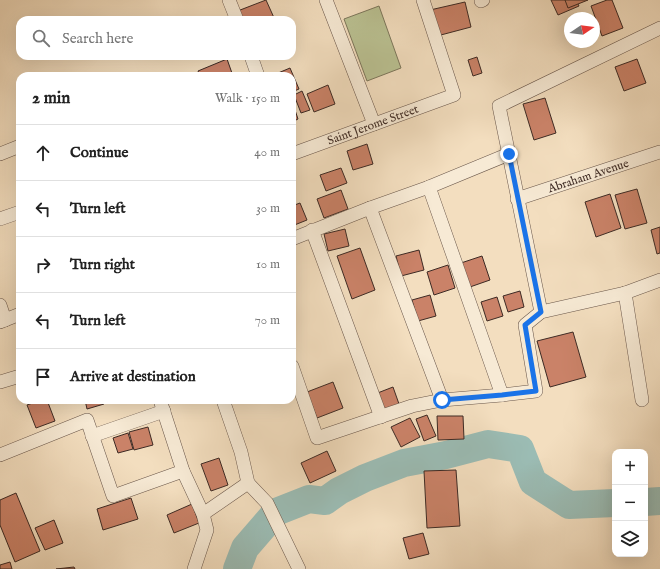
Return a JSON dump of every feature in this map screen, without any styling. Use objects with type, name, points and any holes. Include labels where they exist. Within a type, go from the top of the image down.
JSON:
[{"type":"street","points":[[229,0],[235,16]]},
{"type":"street","points":[[326,0],[374,124]]},
{"type":"street","name":"Saint Jerome Street","points":[[296,153],[454,95],[423,0]]},
{"type":"street","points":[[541,312],[499,106],[660,28]]},
{"type":"street","points":[[252,60],[257,72]]},
{"type":"street","points":[[0,154],[16,148]]},
{"type":"street","name":"Abraham Avenue","points":[[517,199],[660,152]]},
{"type":"street","points":[[296,237],[429,187],[509,154]]},
{"type":"street","points":[[429,187],[502,395]]},
{"type":"street","points":[[370,208],[442,400]]},
{"type":"street","points":[[0,219],[16,213]]},
{"type":"street","points":[[312,230],[381,417]]},
{"type":"street","points":[[296,378],[317,438],[412,406],[442,400],[536,391],[525,325],[541,312],[625,292],[660,280]]},
{"type":"street","points":[[625,292],[642,400]]},
{"type":"street","points":[[0,305],[3,321],[16,316]]},
{"type":"street","points":[[0,382],[16,377]]},
{"type":"street","points":[[224,404],[241,452],[248,483],[267,503],[299,569]]},
{"type":"street","points":[[92,436],[162,406],[183,471],[203,514],[207,530],[194,569]]},
{"type":"street","points":[[0,455],[87,420],[113,496],[183,471]]},
{"type":"street","points":[[203,514],[248,483]]},
{"type":"green space","points":[[379,6],[401,68],[367,81],[344,19]]},
{"type":"building","points":[[266,0],[273,16],[236,16],[235,12]]},
{"type":"building","points":[[551,0],[576,0],[579,6],[558,15]]},
{"type":"building","points":[[565,0],[588,0],[568,8]]},
{"type":"building","points":[[607,0],[612,0],[623,28],[602,36],[600,31],[600,12],[593,12],[591,6]]},
{"type":"building","points":[[465,2],[471,27],[437,36],[430,10]]},
{"type":"building","points":[[477,57],[482,73],[473,76],[468,60]]},
{"type":"building","points":[[637,59],[646,83],[624,91],[615,67]]},
{"type":"building","points":[[227,60],[232,72],[198,72]]},
{"type":"building","points":[[290,68],[292,72],[280,72]]},
{"type":"building","points":[[296,82],[299,89],[296,90]]},
{"type":"building","points":[[328,85],[335,104],[314,112],[307,94]]},
{"type":"building","points":[[302,91],[310,110],[301,113],[296,100],[296,94]]},
{"type":"building","points":[[545,98],[556,133],[534,140],[523,104]]},
{"type":"building","points":[[367,144],[373,164],[353,170],[347,151]]},
{"type":"building","points":[[341,168],[347,183],[326,191],[320,175]]},
{"type":"building","points":[[637,189],[647,223],[625,229],[615,195]]},
{"type":"building","points":[[341,190],[348,209],[324,218],[317,199]]},
{"type":"building","points":[[610,194],[621,228],[596,237],[585,202]]},
{"type":"building","points":[[300,203],[307,220],[296,224],[296,204]]},
{"type":"building","points":[[660,227],[660,253],[657,254],[651,230]]},
{"type":"building","points":[[345,229],[349,246],[328,251],[324,234]]},
{"type":"building","points":[[360,248],[375,290],[352,299],[337,256]]},
{"type":"building","points":[[419,250],[424,270],[401,276],[396,256]]},
{"type":"building","points":[[482,256],[490,280],[467,288],[458,264]]},
{"type":"building","points":[[448,265],[455,288],[434,295],[427,272]]},
{"type":"building","points":[[520,291],[524,307],[508,312],[503,296]]},
{"type":"building","points":[[430,295],[436,316],[418,321],[412,300]]},
{"type":"building","points":[[497,297],[503,316],[487,321],[481,302]]},
{"type":"building","points":[[573,332],[586,377],[550,387],[537,341]]},
{"type":"building","points":[[333,382],[343,408],[317,418],[307,392]]},
{"type":"building","points":[[393,387],[399,404],[380,411],[375,394]]},
{"type":"building","points":[[49,404],[55,421],[36,428],[27,405]]},
{"type":"building","points":[[86,404],[104,404],[87,409]]},
{"type":"building","points":[[427,415],[436,436],[424,441],[416,419]]},
{"type":"building","points":[[437,416],[463,416],[464,439],[438,440]]},
{"type":"building","points":[[410,418],[420,437],[401,447],[391,427]]},
{"type":"building","points":[[148,427],[153,445],[134,450],[129,432]]},
{"type":"building","points":[[128,433],[133,449],[118,453],[113,438]]},
{"type":"building","points":[[327,451],[336,471],[310,483],[301,463]]},
{"type":"building","points":[[219,458],[228,485],[211,491],[201,464]]},
{"type":"building","points":[[456,470],[460,526],[427,528],[424,471]]},
{"type":"building","points":[[16,493],[40,551],[15,562],[0,525],[0,500]]},
{"type":"building","points":[[131,498],[138,519],[103,530],[97,509]]},
{"type":"building","points":[[192,504],[199,523],[174,533],[167,515]]},
{"type":"building","points":[[54,520],[63,543],[45,550],[35,528]]},
{"type":"building","points":[[423,533],[429,554],[409,559],[403,538]]},
{"type":"building","points":[[10,562],[12,569],[0,569],[0,565]]},
{"type":"building","points":[[74,567],[75,569],[56,569]]},
{"type":"waterway","points":[[237,569],[245,548],[276,512],[309,499],[325,501],[339,491],[365,478],[404,463],[446,455],[488,444],[520,449],[533,482],[569,505],[612,503]]},
{"type":"waterway","points":[[648,502],[660,501]]},
{"type":"route","points":[[442,400],[536,391],[525,325],[541,312],[509,154]]}]
